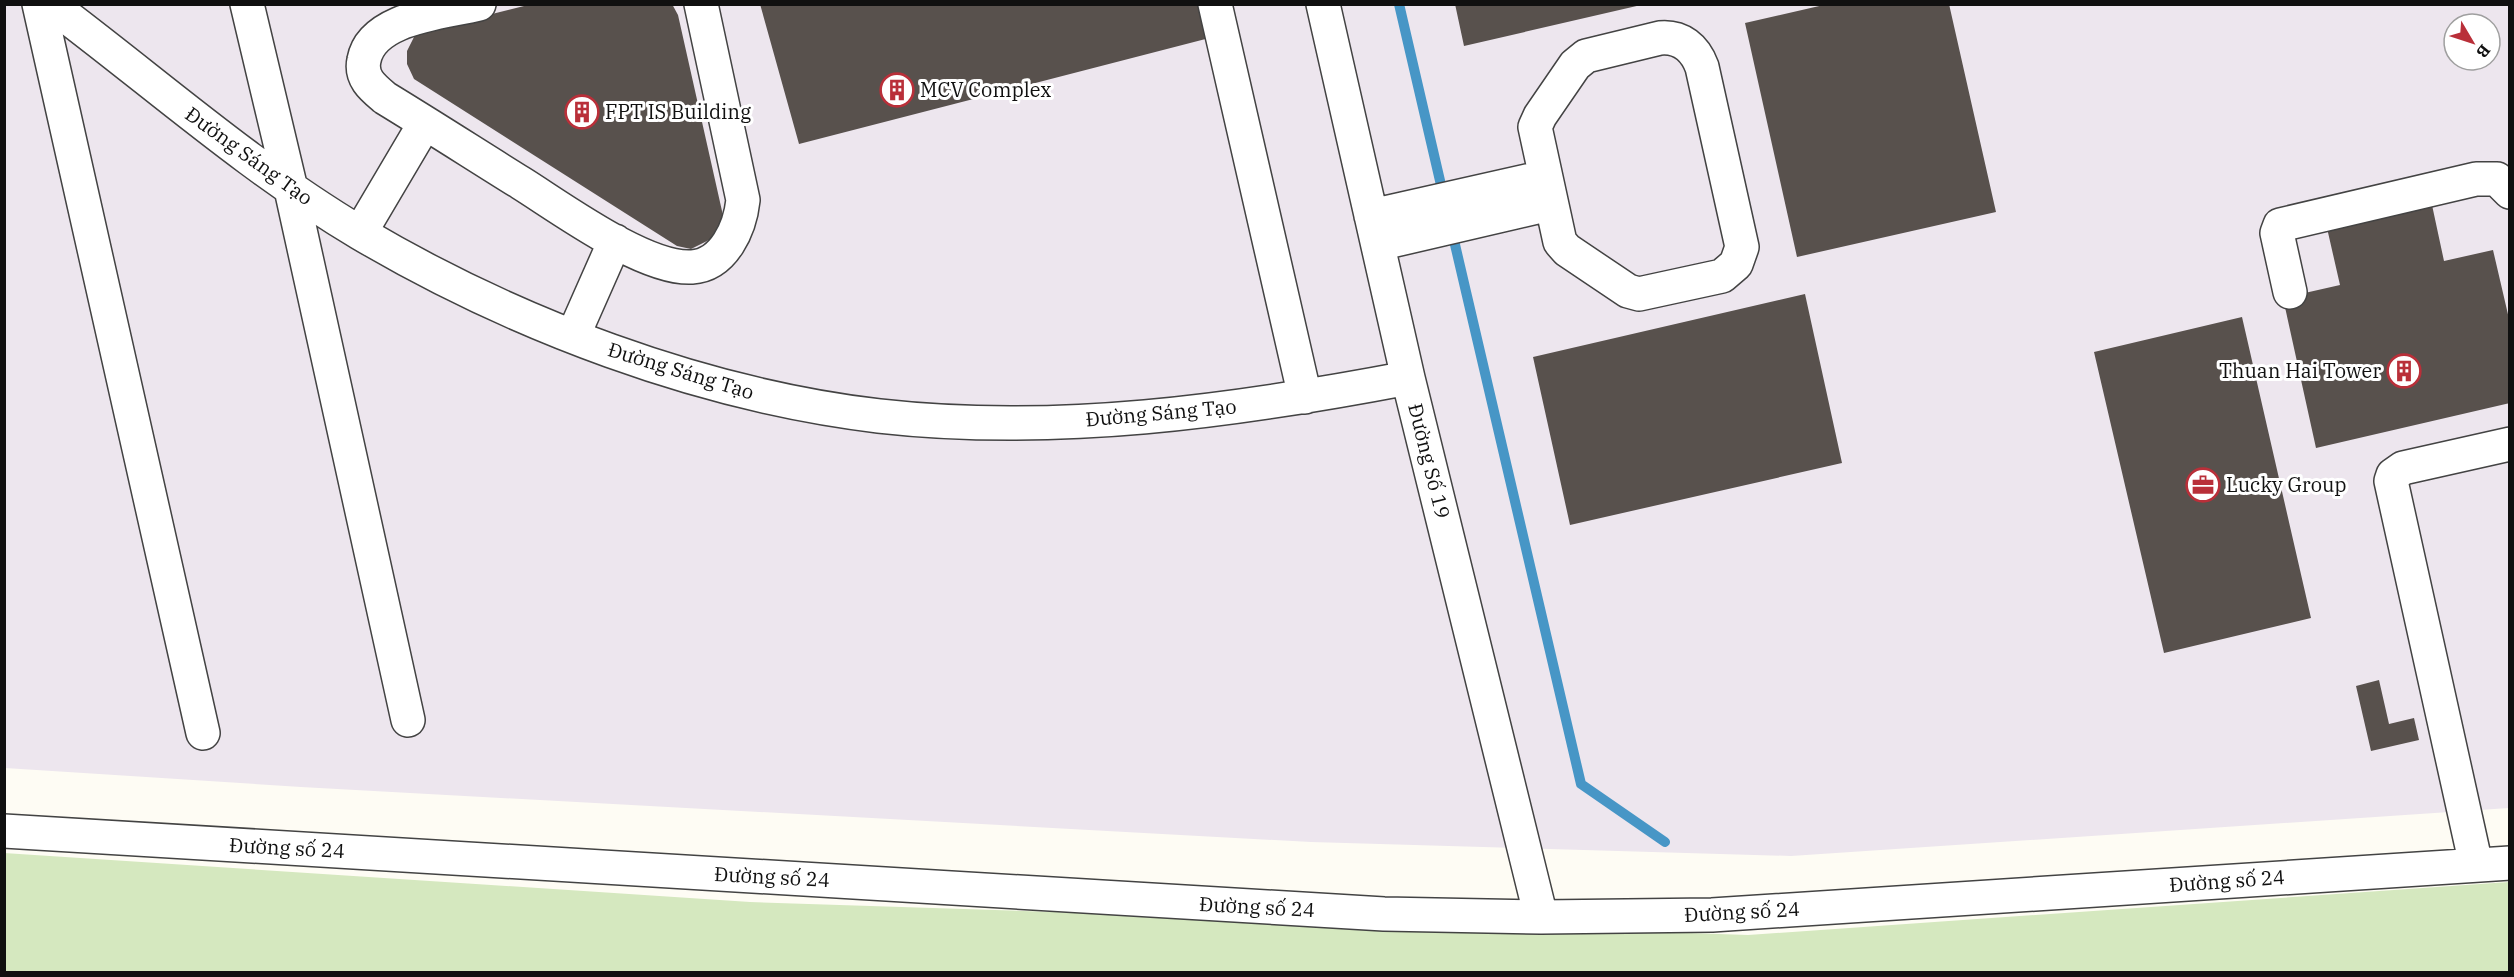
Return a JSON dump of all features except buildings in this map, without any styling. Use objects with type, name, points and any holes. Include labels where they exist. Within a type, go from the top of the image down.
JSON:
[{"type":"street","points":[[39,4],[203,733]]},
{"type":"street","name":"Đường Sáng Tạo","points":[[50,4],[237,151],[360,233],[483,296],[573,336],[720,386],[800,404],[881,416],[978,422],[1062,422],[1171,414],[1305,398],[1408,378]]},
{"type":"street","points":[[247,4],[291,189],[408,720]]},
{"type":"street","points":[[479,4],[398,23],[378,34],[365,53],[363,74],[372,88],[615,241],[663,262],[683,267],[695,267],[707,263],[719,254],[740,219],[742,189],[701,4]]},
{"type":"street","points":[[1215,4],[1305,398]]},
{"type":"street","name":"Đường Số 19","points":[[1323,4],[1408,378],[1540,917]]},
{"type":"street","points":[[1660,38],[1680,40],[1692,50],[1702,67],[1742,244],[1741,253],[1734,267],[1722,276],[1647,294],[1633,292],[1561,244],[1548,190],[1536,125],[1578,62],[1590,54],[1660,38]]},
{"type":"street","points":[[360,233],[425,123]]},
{"type":"street","points":[[2290,292],[2277,233],[2278,228],[2283,224],[2476,179],[2497,179],[2510,192]]},
{"type":"street","points":[[1374,230],[1548,190]]},
{"type":"street","points":[[573,336],[615,241]]},
{"type":"street","points":[[2475,865],[2391,481],[2393,475],[2403,468],[2510,444]]},
{"type":"street","name":"Đường số 24","points":[[4,831],[1384,914],[1540,917],[1712,915],[2510,863]]},
{"type":"shaded area","points":[[4,5],[2509,5],[2509,808],[1791,856],[1311,842],[301,787],[5,768]]},
{"type":"green space","points":[[4,853],[750,902],[1748,935],[2509,882],[2510,972],[5,972]]},
{"type":"waterway","points":[[1399,4],[1441,185]]},
{"type":"waterway","points":[[1453,236],[1581,784],[1665,842]]},
{"type":"place","name":"MCV Complex","points":[[897,90]]},
{"type":"place","name":"FPT IS Building","points":[[582,112]]},
{"type":"place","name":"Thuan Hai Tower","points":[[2404,371]]},
{"type":"place","name":"Lucky Group","points":[[2203,485]]}]
